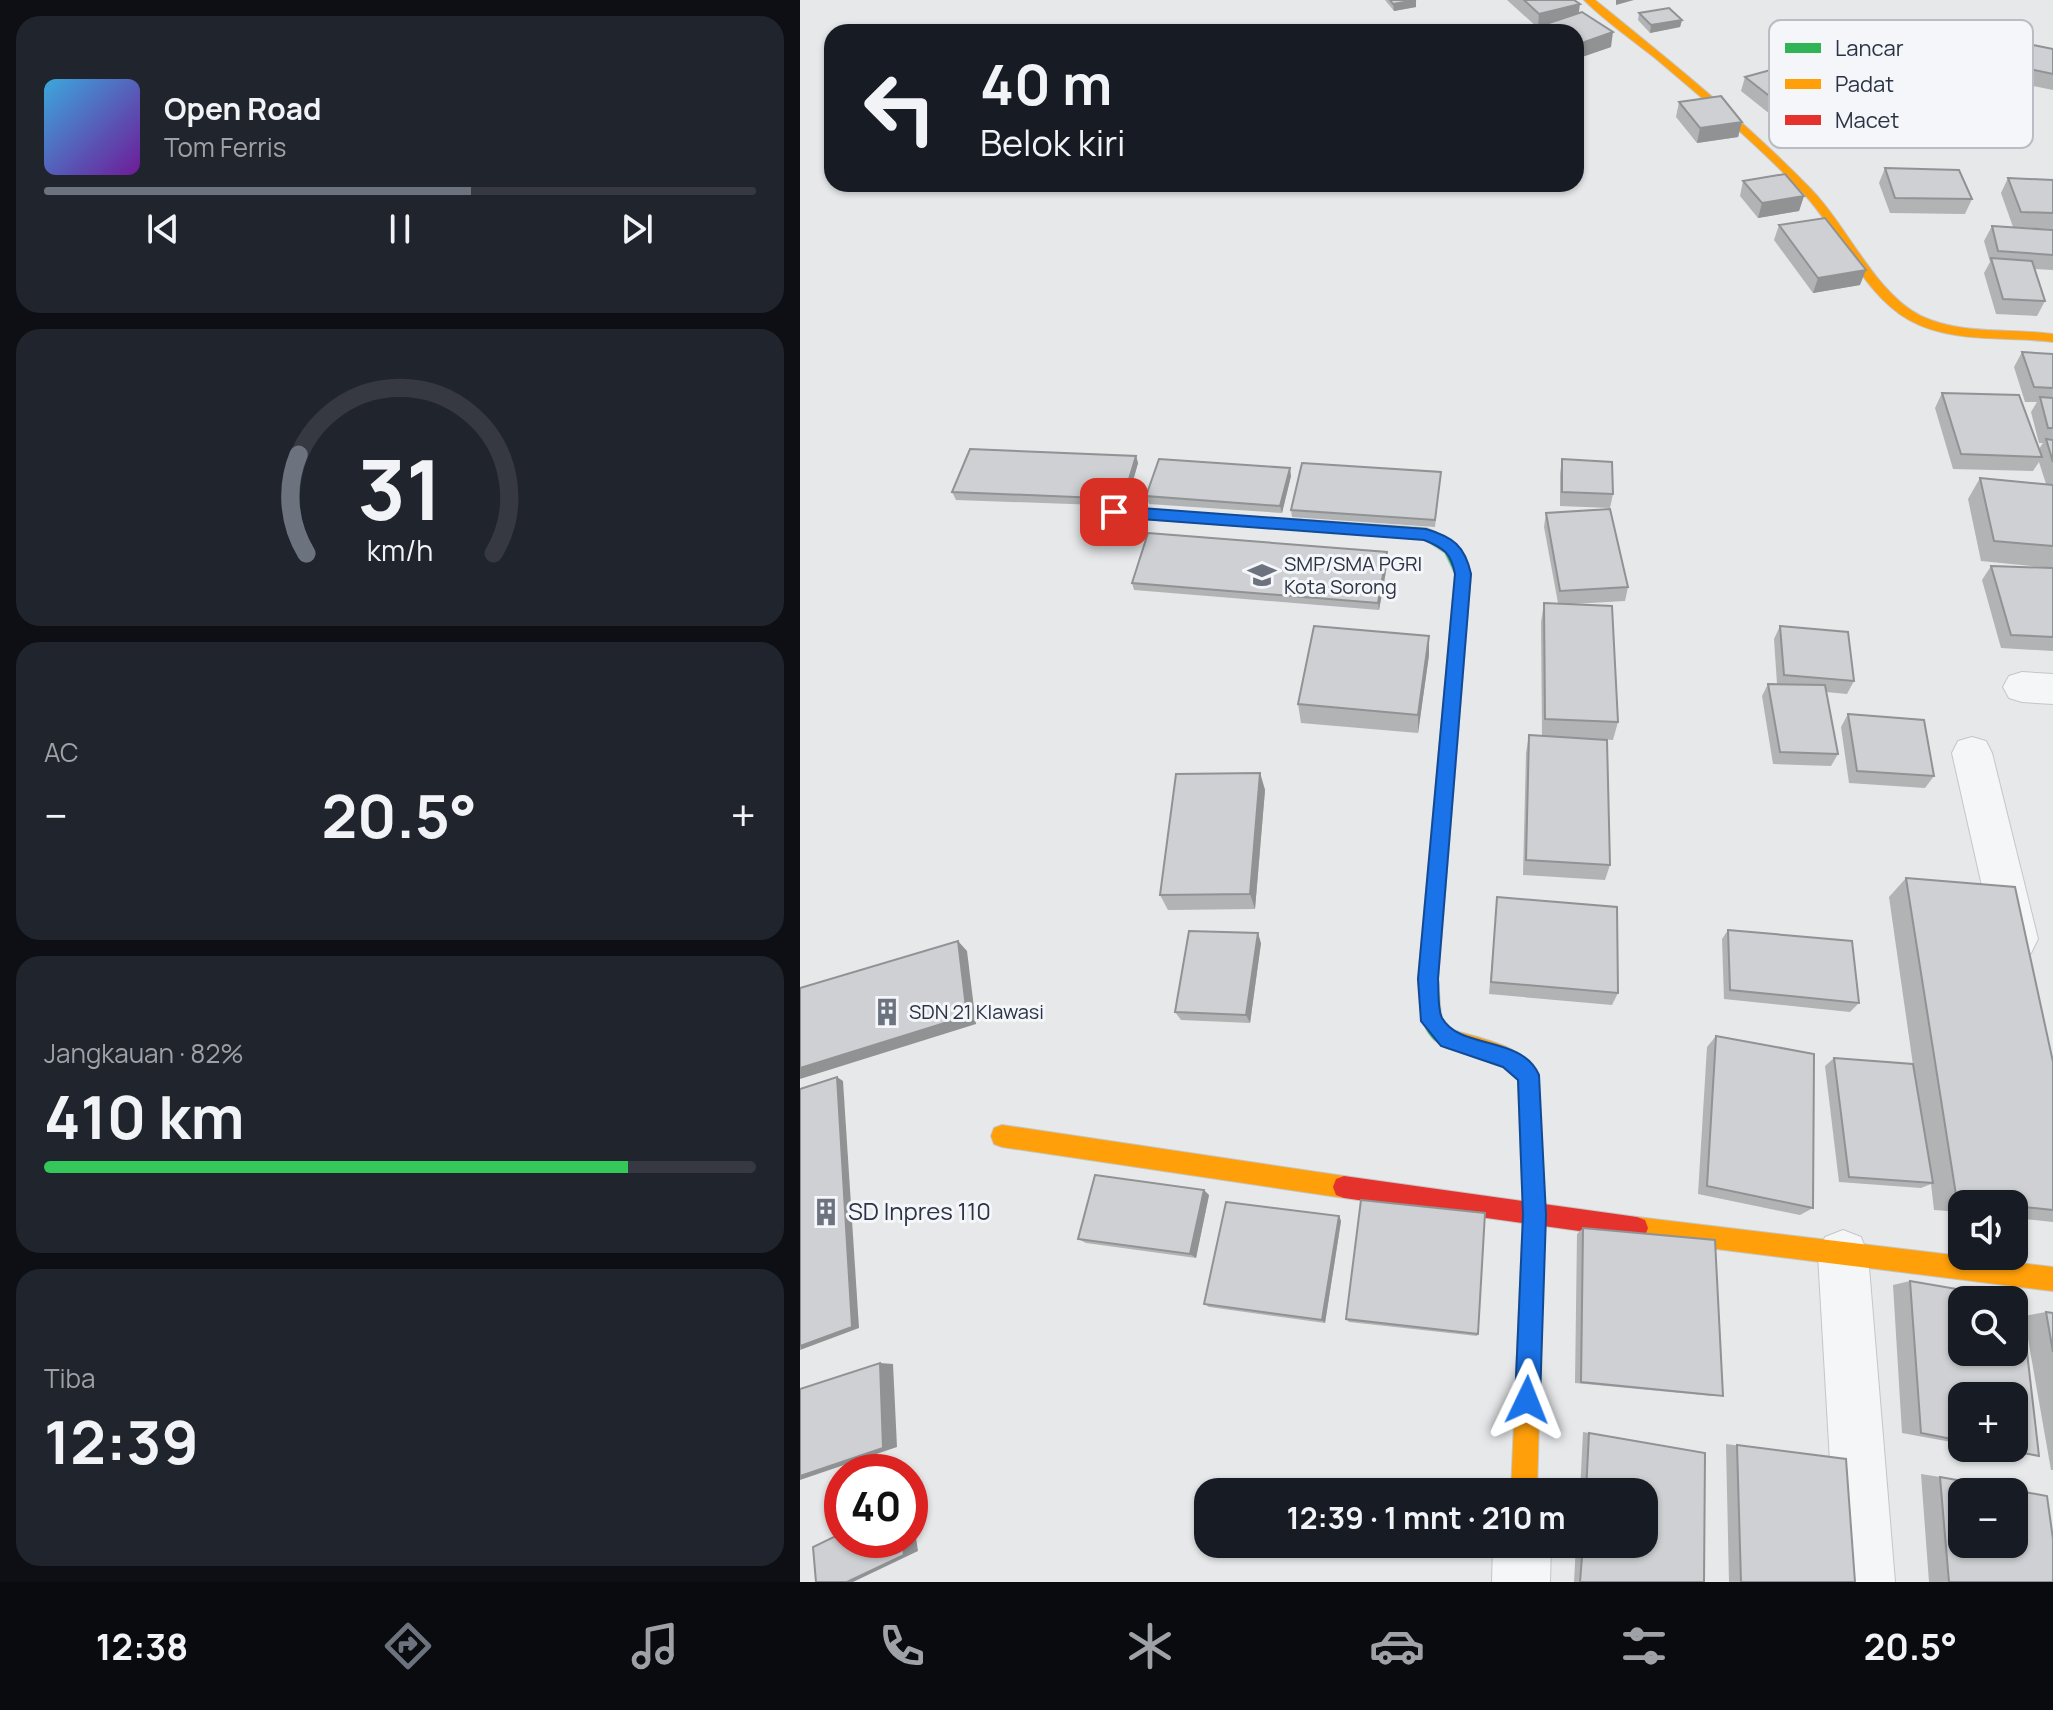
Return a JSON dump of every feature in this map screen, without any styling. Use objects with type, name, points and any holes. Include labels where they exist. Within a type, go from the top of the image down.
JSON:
[{"type":"street","points":[[1589,0],[1690,81],[1765,149],[1808,192],[1855,250],[1881,289],[1911,316],[1935,327],[2053,338]]},
{"type":"street","points":[[1114,512],[1426,534],[1449,544],[1459,556],[1463,574],[1428,979],[1431,1021],[1448,1039],[1509,1059],[1528,1075],[1534,1215],[1525,1478]]},
{"type":"street","points":[[1972,753],[2024,971]]},
{"type":"street","points":[[1002,1136],[1534,1215],[2053,1279]]},
{"type":"street","points":[[1843,1255],[1866,1582]]},
{"type":"street","points":[[1521,1582],[1522,1558]]},
{"type":"building","points":[[1390,0],[1416,0],[1393,4]]},
{"type":"building","points":[[1524,0],[1574,0],[1580,4],[1539,14]]},
{"type":"building","points":[[1669,8],[1682,20],[1651,25],[1639,13]]},
{"type":"building","points":[[1582,12],[1613,32],[1584,42],[1584,24],[1546,24]]},
{"type":"building","points":[[2033,45],[2053,49],[2053,74],[2033,70]]},
{"type":"building","points":[[1769,70],[1769,96],[1745,77]]},
{"type":"building","points":[[1721,96],[1742,122],[1700,128],[1679,102]]},
{"type":"building","points":[[1885,168],[1959,170],[1972,199],[1895,198]]},
{"type":"building","points":[[1785,174],[1804,196],[1762,203],[1743,181]]},
{"type":"building","points":[[2008,178],[2053,180],[2053,213],[2021,212]]},
{"type":"building","points":[[1825,218],[1866,270],[1818,278],[1779,225]]},
{"type":"building","points":[[1992,226],[2053,230],[2053,255],[1998,251]]},
{"type":"building","points":[[1991,258],[2032,261],[2045,301],[2003,299]]},
{"type":"building","points":[[2022,352],[2053,354],[2053,388],[2034,387]]},
{"type":"building","points":[[1942,393],[2019,395],[2042,457],[1961,454]]},
{"type":"building","points":[[2040,397],[2053,398],[2053,428],[2048,428]]},
{"type":"building","points":[[2046,439],[2053,440],[2053,462]]},
{"type":"building","points":[[970,449],[1136,456],[1123,499],[952,492]]},
{"type":"building","name":"SMP/SMA PGRI Kota Sorong","points":[[1159,459],[1290,468],[1280,506],[1146,496]]},
{"type":"building","points":[[1562,459],[1612,462],[1613,494],[1562,492]]},
{"type":"building","name":"SMP/SMA PGRI Kota Sorong","points":[[1302,463],[1441,472],[1435,520],[1291,510]]},
{"type":"building","points":[[1980,478],[2053,485],[2053,546],[1994,541]]},
{"type":"building","points":[[1610,509],[1628,587],[1560,591],[1546,513]]},
{"type":"building","name":"SMP/SMA PGRI Kota Sorong","points":[[1148,533],[1387,552],[1378,603],[1132,583]]},
{"type":"building","points":[[1991,566],[2053,568],[2053,637],[2011,635]]},
{"type":"building","points":[[1544,603],[1612,606],[1618,722],[1545,719]]},
{"type":"building","points":[[1314,626],[1429,636],[1418,715],[1298,704]]},
{"type":"building","points":[[1780,626],[1848,632],[1854,681],[1784,675]]},
{"type":"building","points":[[1768,684],[1825,685],[1838,754],[1780,752]]},
{"type":"building","points":[[1848,714],[1924,720],[1934,776],[1857,771]]},
{"type":"building","points":[[1529,735],[1607,740],[1610,865],[1526,860]]},
{"type":"building","points":[[1260,773],[1250,894],[1160,895],[1176,774]]},
{"type":"building","points":[[1906,878],[2015,887],[2053,1062],[2053,1210],[2028,1207],[2028,1190],[1955,1190]]},
{"type":"building","points":[[1497,897],[1617,907],[1618,993],[1491,982]]},
{"type":"building","points":[[1728,930],[1852,941],[1859,1003],[1730,990]]},
{"type":"building","points":[[1189,931],[1258,933],[1246,1015],[1175,1012]]},
{"type":"building","name":"SDN 21 Klawasi","points":[[958,941],[967,1016],[800,1068],[800,988]]},
{"type":"building","points":[[1716,1036],[1814,1054],[1813,1208],[1707,1186]]},
{"type":"building","points":[[1834,1058],[1913,1064],[1933,1183],[1849,1177]]},
{"type":"building","name":"SD Inpres 110","points":[[837,1077],[852,1327],[800,1346],[800,1089]]},
{"type":"building","points":[[1095,1175],[1204,1190],[1190,1254],[1078,1239]]},
{"type":"building","points":[[1361,1200],[1485,1213],[1478,1334],[1346,1319]]},
{"type":"building","points":[[1226,1202],[1339,1216],[1322,1320],[1204,1304]]},
{"type":"building","points":[[1583,1228],[1715,1240],[1723,1396],[1581,1382]]},
{"type":"building","points":[[1910,1281],[1948,1288],[1948,1366],[2028,1366],[2028,1361],[2039,1456],[2028,1454],[2028,1382],[1948,1382],[1948,1438],[1921,1433]]},
{"type":"building","points":[[2046,1312],[2053,1313],[2053,1352]]},
{"type":"building","points":[[880,1363],[883,1448],[865,1454],[824,1454],[824,1468],[800,1476],[800,1389]]},
{"type":"building","points":[[1589,1433],[1705,1453],[1704,1582],[1580,1582],[1582,1558],[1658,1558],[1658,1478],[1587,1478]]},
{"type":"building","points":[[1737,1445],[1846,1459],[1855,1582],[1741,1582]]},
{"type":"building","points":[[1940,1477],[1948,1478],[1948,1558],[2028,1558],[2028,1493],[2047,1496],[2053,1539],[2053,1582],[1949,1582]]},
{"type":"building","points":[[824,1542],[824,1558],[898,1558],[847,1582],[816,1582],[813,1547]]},
{"type":"traffic: fast","points":[[1114,512],[1426,534],[1455,554],[1463,574],[1428,979],[1431,1021],[1449,1039]]},
{"type":"traffic: slow","points":[[1589,0],[1702,93],[1783,167],[1821,207],[1874,279],[1901,309],[1931,325],[1948,329],[2053,338]]},
{"type":"traffic: slow","points":[[1449,1039],[1509,1059],[1528,1075],[1534,1215],[1525,1478]]},
{"type":"traffic: slow","points":[[1002,1136],[1344,1187]]},
{"type":"traffic: slow","points":[[1637,1228],[2053,1279]]},
{"type":"traffic: jam","points":[[1344,1187],[1637,1228]]},
{"type":"place","name":"SMP/SMA PGRI Kota Sorong","points":[[1262,575]]},
{"type":"place","name":"SDN 21 Klawasi","points":[[887,1012]]},
{"type":"place","name":"SD Inpres 110","points":[[826,1212]]},
{"type":"route","points":[[1114,512],[1426,534],[1449,544],[1459,556],[1463,574],[1428,979],[1431,1021],[1448,1039],[1509,1059],[1528,1075],[1534,1215],[1527,1400]]}]
